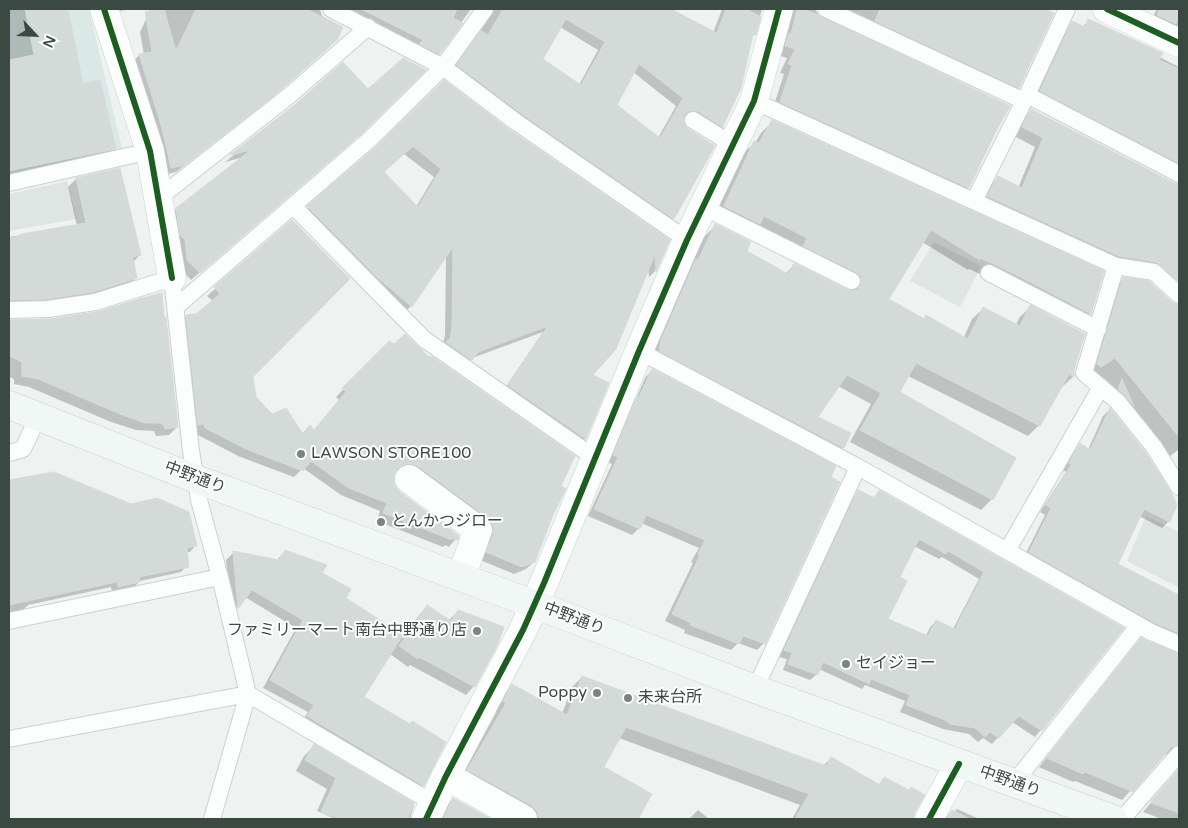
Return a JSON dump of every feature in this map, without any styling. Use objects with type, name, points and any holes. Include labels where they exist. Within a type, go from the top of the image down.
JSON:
[{"type":"main road","name":"中野通り","points":[[9,405],[196,479],[535,604],[755,689],[1113,819]]},
{"type":"street","points":[[104,9],[150,150],[172,278]]},
{"type":"street","points":[[1107,9],[1179,43]]},
{"type":"street","points":[[429,811],[535,604],[638,351],[703,207],[754,102],[773,12]]},
{"type":"street","points":[[409,479],[478,530],[461,577]]},
{"type":"street","points":[[929,819],[959,764]]},
{"type":"street","points":[[446,776],[523,819]]},
{"type":"lane","points":[[331,9],[443,67],[516,122],[688,240]]},
{"type":"lane","points":[[176,307],[370,139],[443,67],[485,9]]},
{"type":"lane","points":[[826,9],[1026,98],[1179,174]]},
{"type":"lane","points":[[974,201],[1026,98],[1067,9]]},
{"type":"lane","points":[[159,194],[168,190],[290,96],[368,27]]},
{"type":"lane","points":[[754,102],[1116,266],[1154,272],[1179,295]]},
{"type":"lane","points":[[693,120],[733,145]]},
{"type":"lane","points":[[9,183],[150,150]]},
{"type":"lane","points":[[293,206],[424,339],[595,458]]},
{"type":"lane","points":[[703,207],[852,281]]},
{"type":"lane","points":[[1116,266],[1084,373],[1117,401],[1154,447],[1179,487]]},
{"type":"lane","points":[[989,273],[1098,328]]},
{"type":"lane","points":[[9,310],[14,308],[48,309],[95,302],[172,278],[198,500],[220,577],[248,694],[212,819]]},
{"type":"lane","points":[[638,351],[858,467],[1139,625],[1179,644]]},
{"type":"lane","points":[[1007,551],[1101,387]]},
{"type":"lane","points":[[9,453],[23,449],[38,417]]},
{"type":"lane","points":[[755,689],[858,467]]},
{"type":"lane","points":[[9,621],[220,577]]},
{"type":"lane","points":[[1014,783],[1139,625]]},
{"type":"lane","points":[[9,738],[248,694],[429,811]]},
{"type":"lane","points":[[1122,819],[1179,754]]},
{"type":"shaded area","points":[[9,9],[89,9],[122,148],[9,175]]},
{"type":"shaded area","points":[[67,181],[77,219],[9,231],[9,194]]},
{"type":"shaded area","points":[[934,242],[981,266],[960,307],[910,281]]},
{"type":"shaded area","points":[[1146,516],[1179,532],[1179,588],[1127,561]]},
{"type":"building","points":[[25,9],[68,9],[83,84],[100,80],[116,149],[9,171],[9,60],[34,55]]},
{"type":"building","points":[[164,9],[176,51],[196,9],[306,9],[343,27],[337,40],[284,87],[185,165],[171,168],[162,128],[139,54],[152,52],[145,12]]},
{"type":"building","points":[[361,9],[457,9],[453,18],[463,23],[440,54],[419,44],[423,40]]},
{"type":"building","points":[[503,9],[671,9],[717,33],[726,9],[746,9],[761,17],[756,35],[753,34],[741,88],[723,126],[724,128],[698,111],[689,111],[684,115],[683,120],[687,128],[715,146],[674,219],[522,114],[457,65],[481,31],[488,35]],"holes":[[[566,19],[605,42],[581,85],[543,59]],[[639,64],[683,98],[660,138],[617,105]]]},
{"type":"building","points":[[797,9],[803,9],[818,15],[1010,106],[969,188],[780,102],[792,65],[788,64],[795,49],[785,46],[789,33],[791,34]]},
{"type":"building","points":[[880,9],[1045,9],[1054,13],[1019,88],[875,21]]},
{"type":"building","points":[[1160,9],[1179,9],[1179,17],[1176,24],[1157,15]]},
{"type":"building","points":[[1088,19],[1163,53],[1159,60],[1179,69],[1179,163],[1040,91],[1072,21],[1085,27]]},
{"type":"building","points":[[403,58],[426,70],[363,132],[200,273],[187,260],[185,240],[180,235],[176,208],[251,150],[230,155],[297,103],[343,62],[368,89]]},
{"type":"building","points":[[444,80],[510,130],[670,240],[656,272],[655,254],[616,349],[593,375],[609,383],[586,439],[508,385],[548,326],[478,352],[472,360],[446,342],[450,339],[452,326],[453,247],[412,307],[377,277],[307,206],[377,146]],"holes":[[[413,146],[441,169],[418,207],[384,172]]]},
{"type":"building","points":[[1031,109],[1179,184],[1179,282],[1156,262],[1119,256],[987,196],[998,176],[1022,188],[1043,138],[1022,127]]},
{"type":"building","points":[[772,120],[1104,271],[1091,314],[994,264],[980,258],[980,260],[931,230],[889,299],[924,319],[926,315],[968,339],[983,307],[1020,326],[1030,305],[1085,334],[1074,370],[1074,377],[1069,374],[1040,426],[916,363],[900,392],[1016,458],[993,500],[860,430],[881,393],[847,375],[818,417],[851,433],[844,448],[659,351],[661,340],[696,259],[698,260],[715,224],[751,242],[747,251],[788,274],[794,263],[848,290],[857,290],[861,285],[861,276],[856,272],[803,246],[807,238],[764,216],[760,224],[724,206],[754,141],[759,143]]},
{"type":"building","points":[[120,168],[141,255],[133,257],[137,278],[93,292],[47,299],[9,300],[9,238],[21,236],[21,234],[86,223],[76,178]]},
{"type":"building","points":[[292,220],[350,279],[253,377],[256,397],[272,414],[286,408],[303,434],[310,425],[314,430],[346,392],[342,388],[389,341],[394,344],[405,334],[429,357],[431,356],[575,456],[561,486],[566,489],[553,515],[535,562],[522,567],[486,552],[493,535],[493,525],[488,518],[418,466],[411,464],[403,465],[397,469],[394,477],[395,486],[400,492],[459,536],[458,540],[452,538],[452,540],[383,513],[387,503],[349,488],[311,461],[303,471],[246,449],[205,428],[204,424],[198,425],[186,315],[196,314],[220,294],[214,287]]},
{"type":"building","points":[[1123,277],[1149,281],[1172,302],[1179,305],[1179,437],[1115,358],[1101,367],[1097,364]]},
{"type":"building","points":[[162,293],[178,427],[165,429],[162,423],[145,423],[38,379],[22,376],[22,362],[9,356],[9,320],[49,319],[96,312]]},
{"type":"building","points":[[652,369],[836,466],[831,477],[840,482],[765,644],[743,636],[739,644],[690,625],[691,623],[672,614],[700,555],[698,554],[705,540],[646,515],[640,529],[594,509],[618,457],[613,455],[637,396],[639,397]]},
{"type":"building","points":[[1122,379],[1134,406],[1118,389]]},
{"type":"building","points":[[1110,408],[1146,453],[1177,505],[1170,522],[1144,509],[1118,564],[1179,595],[1179,633],[1155,623],[1029,552],[1051,508],[1046,505],[1071,465],[1069,463],[1080,443],[1090,450]]},
{"type":"building","points":[[54,472],[131,504],[157,498],[189,512],[197,546],[187,548],[189,567],[139,577],[140,582],[118,587],[117,582],[9,605],[9,480]]},
{"type":"building","points":[[858,490],[875,498],[879,490],[1124,628],[1042,731],[1019,716],[999,738],[990,732],[985,737],[975,728],[950,724],[945,720],[906,705],[910,695],[871,679],[869,684],[823,662],[818,675],[788,664],[792,653],[784,650]],"holes":[[[919,539],[946,554],[948,551],[984,572],[955,629],[936,620],[928,636],[888,619],[907,581],[900,577]]]},
{"type":"building","points":[[285,550],[327,565],[322,573],[351,589],[346,598],[403,635],[364,697],[410,724],[412,721],[446,742],[424,786],[307,716],[314,705],[270,680],[303,620],[252,590],[238,609],[233,551],[279,560]]},
{"type":"building","points":[[427,605],[451,621],[458,610],[504,627],[496,648],[475,687],[419,657],[418,659],[399,646]]},
{"type":"building","points":[[1141,638],[1179,654],[1179,744],[1171,747],[1133,792],[1085,772],[1083,774],[1047,758]]},
{"type":"building","points":[[582,676],[826,766],[831,757],[880,785],[884,777],[909,790],[911,787],[925,795],[913,819],[795,819],[809,794],[626,727],[604,767],[652,794],[638,819],[539,819],[537,811],[531,805],[467,770],[506,703],[503,701],[512,684],[567,715]]},
{"type":"building","points":[[314,744],[414,803],[408,819],[339,819],[321,812],[336,778],[305,760]]},
{"type":"building","points":[[1179,769],[1179,813],[1151,803],[1152,800]]},
{"type":"building","points":[[453,798],[491,819],[449,819],[444,817]]},
{"type":"building","points":[[952,810],[970,819],[947,819]]},
{"type":"cycle path","points":[[104,9],[150,151],[172,278]]},
{"type":"cycle path","points":[[426,819],[446,776],[523,630],[544,583],[639,351],[687,240],[754,101],[779,9]]},
{"type":"cycle path","points":[[1107,9],[1179,43]]},
{"type":"cycle path","points":[[929,819],[959,764]]},
{"type":"place","name":"LAWSON STORE100","points":[[301,454]]},
{"type":"place","name":"とんかつジロー","points":[[381,522]]},
{"type":"place","name":"ファミリーマート南台中野通り店","points":[[477,631]]},
{"type":"place","name":"セイジョー","points":[[846,664]]},
{"type":"place","name":"Poppy","points":[[597,693]]},
{"type":"place","name":"未来台所","points":[[628,698]]}]
